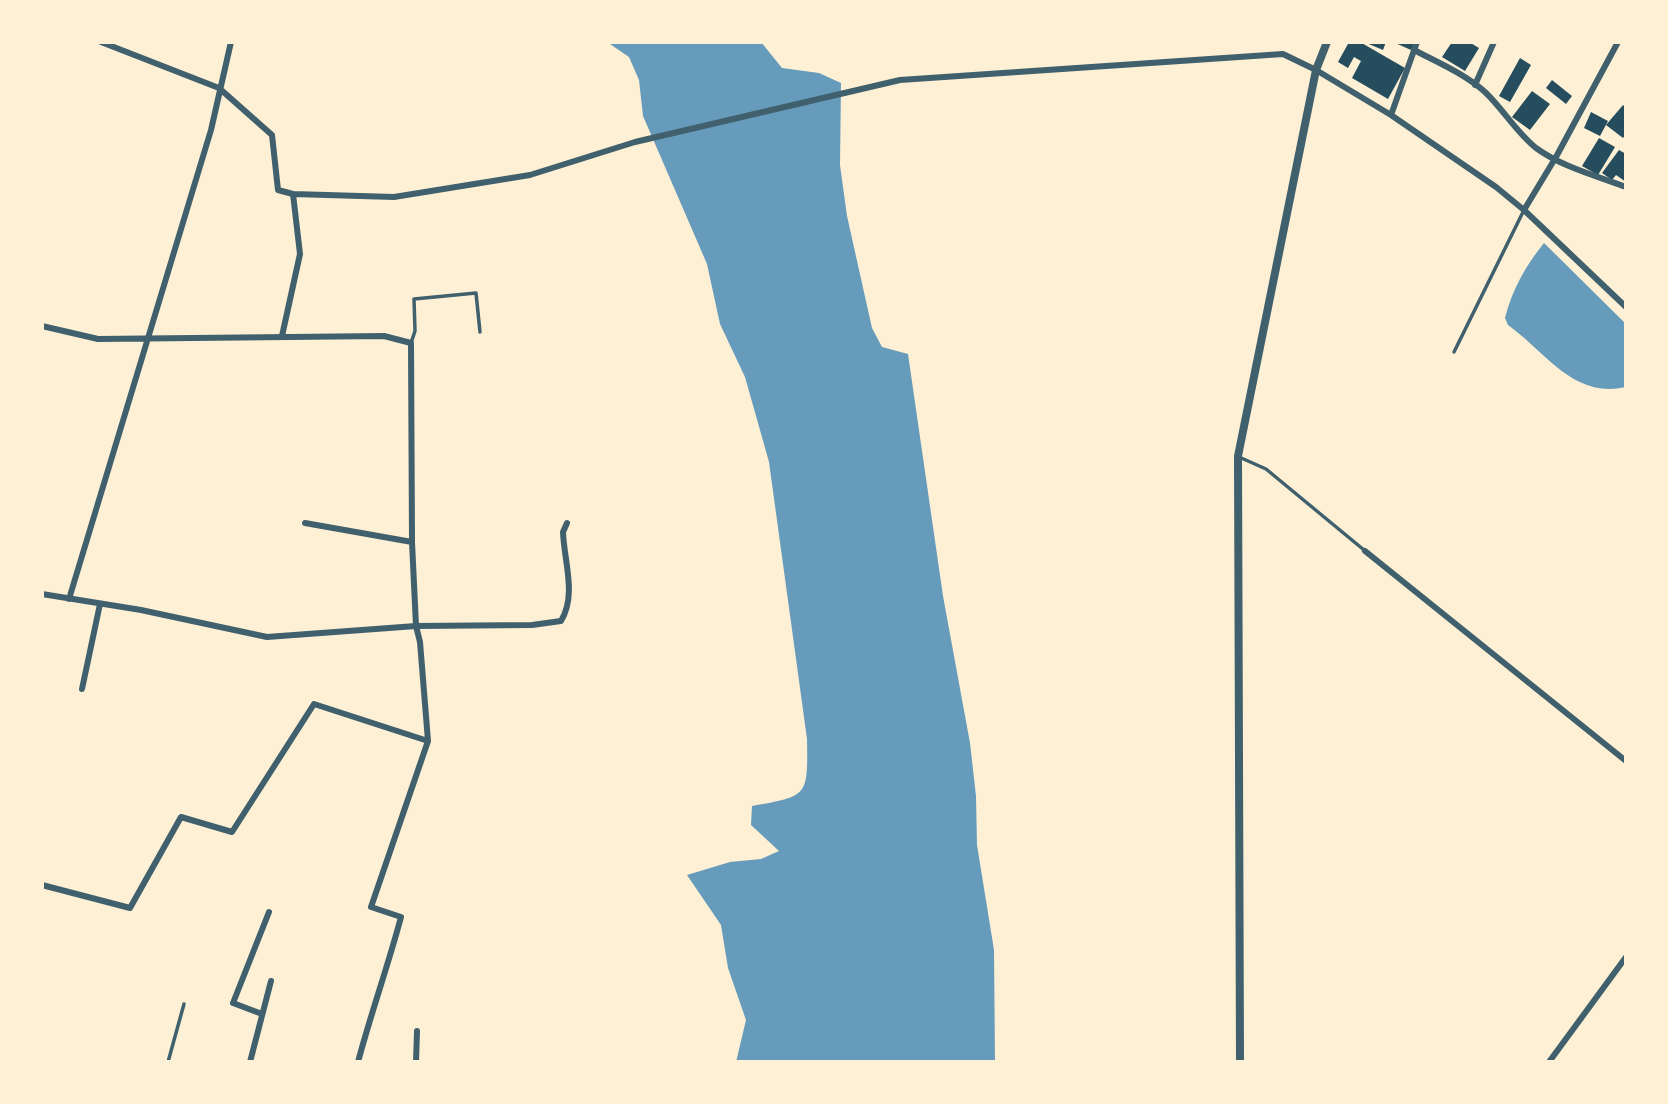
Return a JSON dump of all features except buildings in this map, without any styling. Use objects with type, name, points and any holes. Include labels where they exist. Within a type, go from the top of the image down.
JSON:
[{"type":"street","points":[[101,42],[219,88],[272,135],[278,190],[293,194],[394,197],[530,175],[635,142],[900,80],[1283,54],[1316,70],[1391,115],[1496,187],[1626,307]]},
{"type":"street","points":[[69,599],[211,130],[231,42]]},
{"type":"street","points":[[1240,1062],[1238,456],[1316,70],[1327,42]]},
{"type":"street","points":[[1391,115],[1417,42]]},
{"type":"street","points":[[1475,85],[1494,42]]},
{"type":"street","points":[[1524,210],[1618,42]]},
{"type":"street","points":[[1414,50],[1483,90],[1520,132],[1554,159],[1626,187]]},
{"type":"street","points":[[282,336],[300,254],[293,194]]},
{"type":"street","points":[[42,326],[98,339],[384,336],[411,343],[412,542],[416,626],[420,642],[428,741],[371,907],[401,917],[358,1062]]},
{"type":"street","points":[[305,523],[412,542]]},
{"type":"street","points":[[42,594],[141,610],[267,637],[416,626],[531,625],[561,621],[570,598],[563,532],[567,523]]},
{"type":"street","points":[[1365,551],[1626,761]]},
{"type":"street","points":[[82,689],[100,604]]},
{"type":"street","points":[[42,885],[130,908],[181,817],[232,832],[314,704],[428,741]]},
{"type":"street","points":[[262,1014],[233,1003],[269,912]]},
{"type":"street","points":[[1549,1062],[1626,957]]},
{"type":"street","points":[[250,1062],[271,981]]},
{"type":"street","points":[[416,1062],[417,1031]]},
{"type":"lane","points":[[1454,352],[1524,210]]},
{"type":"lane","points":[[411,343],[415,331],[414,299],[423,297],[476,293],[480,332]]},
{"type":"lane","points":[[1238,456],[1266,469],[1365,551]]},
{"type":"lane","points":[[168,1062],[184,1004]]},
{"type":"water","points":[[607,42],[761,42],[782,68],[819,73],[841,83],[840,165],[847,216],[872,328],[882,347],[908,354],[943,596],[970,743],[976,796],[977,845],[994,950],[995,1062],[736,1062],[746,1020],[728,968],[721,925],[687,875],[730,862],[761,859],[779,851],[751,825],[752,806],[794,796],[801,790],[807,773],[807,739],[769,462],[745,377],[720,324],[707,264],[643,116],[639,80],[629,57]]},
{"type":"water","points":[[1544,243],[1626,324],[1626,387],[1607,389],[1575,380],[1508,325],[1505,318],[1516,288]]}]
